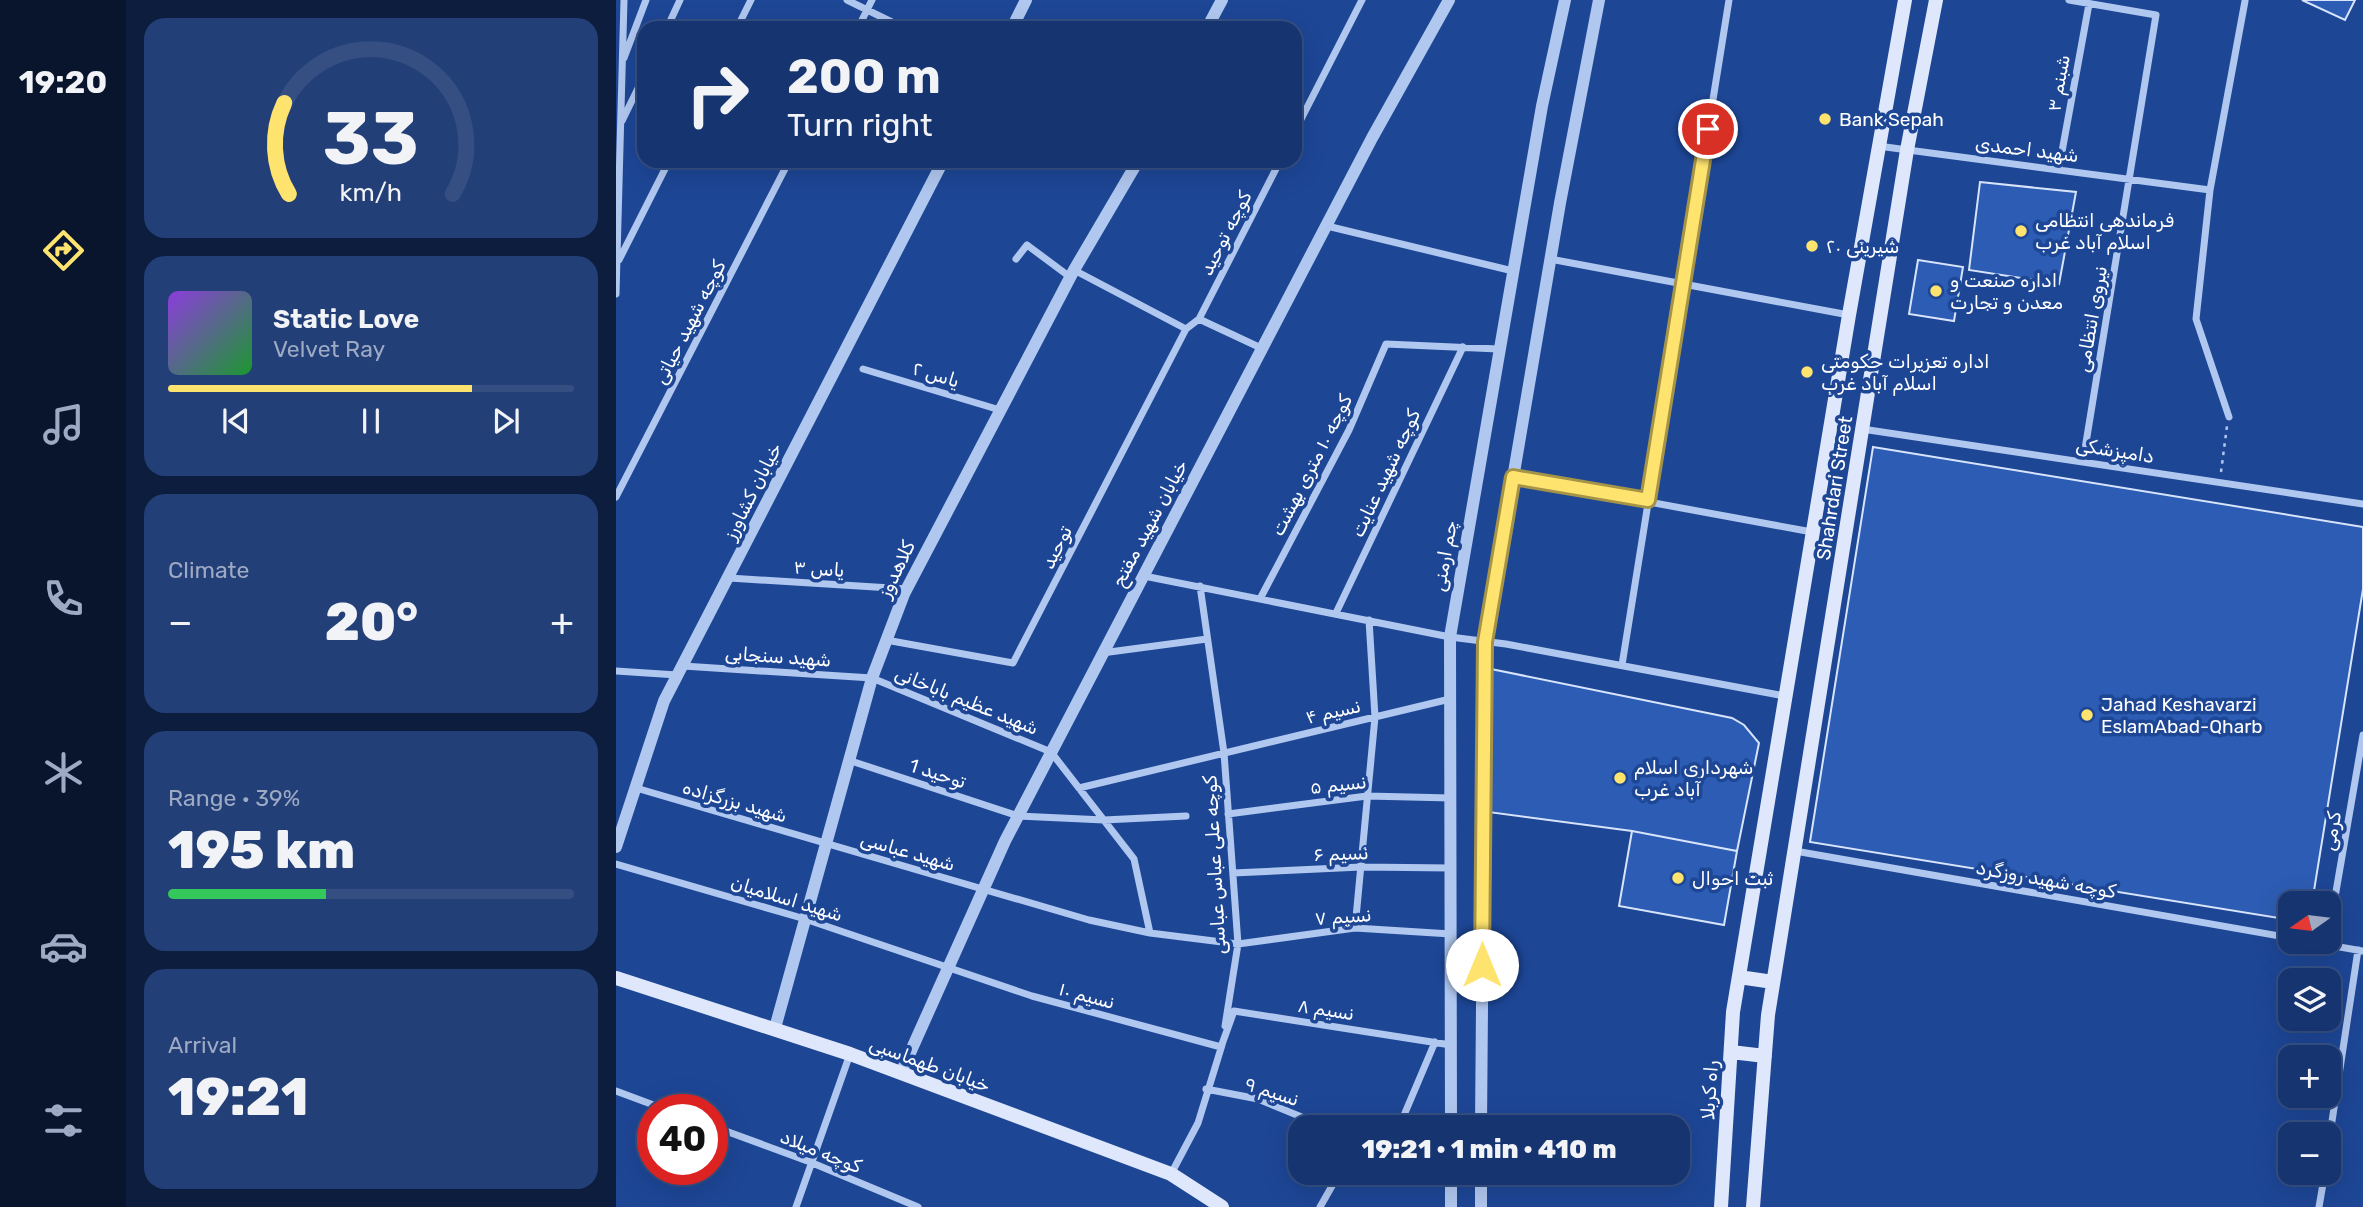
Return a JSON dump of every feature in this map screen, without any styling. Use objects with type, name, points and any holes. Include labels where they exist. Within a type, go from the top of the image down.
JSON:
[{"type":"main road","name":"Shahrdari Street","points":[[1739,977],[1849,315],[1905,0]]},
{"type":"main road","name":"Shahrdari Street","points":[[1773,982],[1907,150],[1936,0]]},
{"type":"main road","points":[[1739,977],[1773,982],[1753,1207]]},
{"type":"main road","name":"راه کربلا","points":[[1721,1207],[1731,1052],[1739,977]]},
{"type":"main road","name":"خیابان طهماسبی","points":[[616,978],[850,1054],[1171,1174],[1222,1207]]},
{"type":"main road","points":[[1731,1052],[1765,1056]]},
{"type":"street","points":[[616,294],[624,0]]},
{"type":"street","points":[[638,21],[646,0]]},
{"type":"street","points":[[670,21],[680,0]]},
{"type":"street","points":[[740,21],[751,0]]},
{"type":"street","points":[[848,0],[890,21]]},
{"type":"street","points":[[862,21],[872,0]]},
{"type":"street","points":[[1016,21],[1026,0]]},
{"type":"street","points":[[1211,21],[1222,0]]},
{"type":"street","points":[[1302,117],[1362,0]]},
{"type":"street","name":"خیابان شهید مفتح","points":[[901,1073],[1018,816],[1261,348],[1449,0]]},
{"type":"street","name":"چم ارمنی","points":[[1451,1115],[1450,638],[1498,349],[1565,0]]},
{"type":"street","points":[[1481,1115],[1485,642],[1550,259],[1599,0]]},
{"type":"street","points":[[1622,665],[1729,0]]},
{"type":"street","points":[[2069,0],[2089,4]]},
{"type":"street","points":[[2229,417],[2196,319],[2210,190],[2245,1]]},
{"type":"street","name":"نیروی انتظامی","points":[[2083,461],[2156,15],[2089,4]]},
{"type":"street","name":"شبنم ۳","points":[[2059,168],[2089,4]]},
{"type":"street","points":[[622,64],[637,24]]},
{"type":"street","points":[[621,125],[637,91]]},
{"type":"street","name":"شهید احمدی","points":[[1878,146],[2210,190]]},
{"type":"street","points":[[617,264],[665,168]]},
{"type":"street","name":"کوچه شهید حیاتی","points":[[616,496],[785,168]]},
{"type":"street","name":"خیابان کشاورز","points":[[616,844],[664,701],[939,168]]},
{"type":"street","name":"کلاهدوز","points":[[775,1028],[872,678],[906,589],[1072,274],[1134,168]]},
{"type":"street","name":"کوچه توحید","points":[[1199,319],[1276,168]]},
{"type":"street","points":[[1327,226],[1513,271]]},
{"type":"street","points":[[1016,259],[1027,245],[1072,274],[1186,329],[1199,319],[1261,348]]},
{"type":"street","points":[[1550,259],[1849,315]]},
{"type":"street","name":"توحید","points":[[885,640],[1013,663],[1186,329]]},
{"type":"street","name":"کوچه ۱۰ متری بهشت","points":[[1261,597],[1349,430],[1386,344],[1463,347]]},
{"type":"street","points":[[1463,347],[1498,349]]},
{"type":"street","name":"کوچه شهید عنایت","points":[[1336,613],[1463,347]]},
{"type":"street","name":"یاس ۲","points":[[863,369],[1000,410]]},
{"type":"street","name":"دامپزشکی","points":[[1863,429],[2363,504]]},
{"type":"street","points":[[1513,477],[1648,500],[1812,533]]},
{"type":"street","points":[[1144,576],[1261,597],[1450,638],[1622,665],[1785,696]]},
{"type":"street","name":"یاس ۳","points":[[729,578],[906,589]]},
{"type":"street","name":"کوچه علی عباس عباسی","points":[[1171,1174],[1198,1123],[1206,1089],[1221,1047],[1238,944],[1224,753],[1200,586]]},
{"type":"street","points":[[1355,928],[1375,717],[1369,620]]},
{"type":"street","points":[[1102,653],[1207,639]]},
{"type":"street","name":"شهید سنجابی","points":[[616,671],[680,670],[872,678]]},
{"type":"street","name":"شهید عظیم باباخانی","points":[[872,678],[1051,752]]},
{"type":"street","name":"نسیم ۴","points":[[1079,788],[1450,699]]},
{"type":"street","name":"کرمی","points":[[2336,891],[2363,735]]},
{"type":"street","points":[[1051,752],[1134,859],[1150,933]]},
{"type":"street","name":"توحید 1","points":[[848,760],[1018,816],[1104,820],[1186,816]]},
{"type":"street","name":"شهید بزرگزاده","points":[[636,788],[825,844]]},
{"type":"street","name":"نسیم ۵","points":[[1228,814],[1367,796],[1451,798]]},
{"type":"street","name":"شهید عباسی","points":[[825,844],[1089,920],[1150,933]]},
{"type":"street","name":"کوچه شهید روزگرد","points":[[1796,851],[2278,936]]},
{"type":"street","name":"شهید اسلامیان","points":[[616,864],[806,919],[947,967]]},
{"type":"street","name":"نسیم ۶","points":[[1233,873],[1361,867],[1451,868]]},
{"type":"street","name":"نسیم ۷","points":[[1150,933],[1238,944],[1355,928],[1451,934]]},
{"type":"street","points":[[2332,1122],[2360,950],[2342,946]]},
{"type":"street","name":"نسیم ۱۰","points":[[947,967],[1032,996],[1221,1047]]},
{"type":"street","name":"نسیم ۸","points":[[1221,1047],[1234,1011],[1451,1045]]},
{"type":"street","points":[[1404,1115],[1435,1042]]},
{"type":"street","points":[[796,1207],[850,1054]]},
{"type":"street","name":"نسیم ۹","points":[[1206,1089],[1258,1099],[1297,1115]]},
{"type":"street","points":[[616,1091],[637,1099]]},
{"type":"street","name":"کوچه میلاد","points":[[728,1132],[810,1162],[918,1207]]},
{"type":"street","points":[[1320,1207],[1333,1185]]},
{"type":"street","points":[[1451,1185],[1451,1207]]},
{"type":"street","points":[[1480,1207],[1481,1185]]},
{"type":"street","points":[[2319,1207],[2323,1185]]},
{"type":"path","points":[[2220,482],[2229,417]]},
{"type":"building","points":[[2302,0],[2355,0],[2345,20]]},
{"type":"building","name":"فرماندهی انتظامی اسلام آباد غرب","points":[[1980,182],[2076,192],[2059,284],[1969,270]]},
{"type":"building","name":"اداره صنعت و معدن و تجارت","points":[[1918,260],[1963,267],[1954,321],[1909,314]]},
{"type":"building","name":"Jahad Keshavarzi EslamAbad-Qharb","points":[[1873,447],[2363,527],[2363,589],[2314,891],[2278,891],[2278,918],[1810,842]]},
{"type":"building","name":"شهرداری اسلام آباد غرب","points":[[1491,669],[1732,718],[1744,725],[1759,743],[1737,851],[1632,831],[1488,812]]},
{"type":"building","name":"ثبت احوال","points":[[1632,831],[1737,851],[1724,925],[1619,906]]},
{"type":"place","name":"Bank Sepah","points":[[1825,119]]},
{"type":"place","name":"فرماندهی انتظامی اسلام آباد غرب","points":[[2021,231]]},
{"type":"place","name":"شیرینی ۲۰","points":[[1812,246]]},
{"type":"place","name":"اداره صنعت و معدن و تجارت","points":[[1936,291]]},
{"type":"place","name":"اداره تعزیرات حکومتی اسلام آباد غرب","points":[[1807,372]]},
{"type":"place","name":"Jahad Keshavarzi EslamAbad-Qharb","points":[[2087,715]]},
{"type":"place","name":"شهرداری اسلام آباد غرب","points":[[1620,778]]},
{"type":"place","name":"ثبت احوال","points":[[1678,878]]},
{"type":"route","points":[[1482,965],[1485,642],[1513,477],[1648,500],[1708,129]]}]
